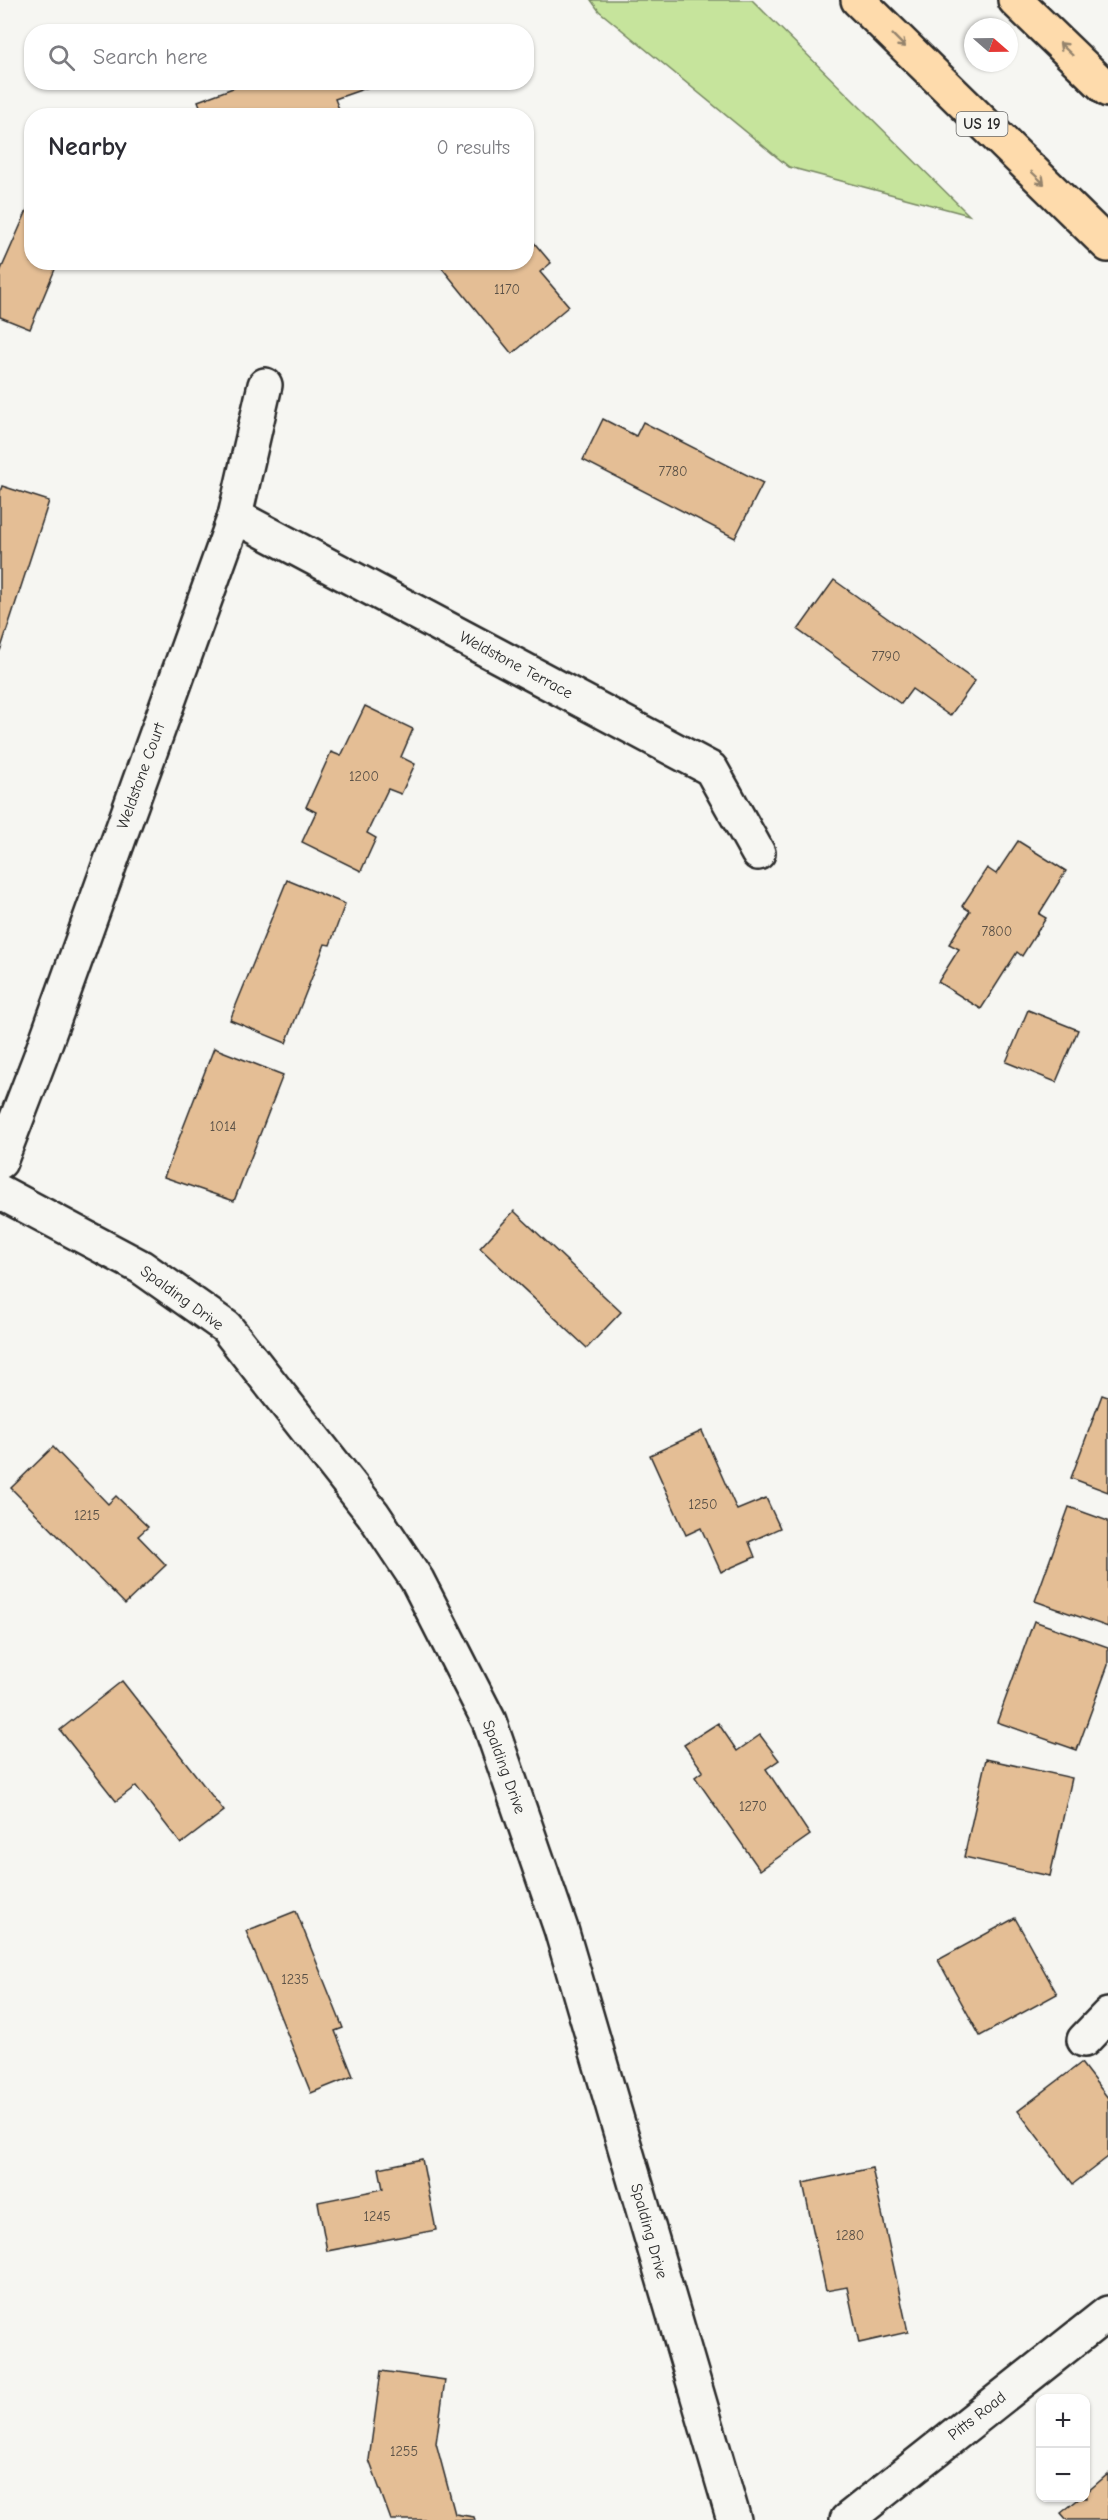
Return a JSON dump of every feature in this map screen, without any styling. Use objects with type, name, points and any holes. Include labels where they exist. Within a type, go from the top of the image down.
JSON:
[{"type":"highway","name":"US 19","points":[[858,0],[1108,245]]},
{"type":"highway","points":[[1015,0],[1108,90]]},
{"type":"street","name":"Weldstone Court","points":[[0,1162],[40,1058],[234,516],[265,385]]},
{"type":"street","name":"Weldstone Terrace","points":[[234,516],[711,769],[758,853]]},
{"type":"street","name":"Spalding Drive","points":[[0,1192],[141,1267],[226,1327],[373,1514],[417,1580],[489,1721],[561,1929],[734,2520]]},
{"type":"street","points":[[1084,2040],[1108,2015]]},
{"type":"street","name":"Pitts Road","points":[[847,2520],[1108,2313]]},
{"type":"green space","points":[[591,0],[752,0],[969,215],[789,167],[599,11]]},
{"type":"building","points":[[228,90],[361,90],[335,99],[339,108],[201,108],[198,101]]},
{"type":"building","points":[[24,217],[24,270],[55,270],[30,329],[0,317],[0,272]]},
{"type":"building","points":[[534,243],[551,263],[540,272],[569,306],[512,354],[444,270],[534,270]]},
{"type":"building","points":[[603,419],[636,436],[643,422],[763,483],[735,538],[583,460]]},
{"type":"building","points":[[2,486],[49,501],[0,651],[0,492]]},
{"type":"building","points":[[834,580],[975,681],[950,716],[912,689],[901,704],[798,630]]},
{"type":"building","points":[[365,706],[413,729],[401,757],[415,764],[401,794],[388,789],[367,833],[376,838],[361,871],[302,842],[316,812],[306,807],[331,752],[341,756]]},
{"type":"building","points":[[1018,841],[1066,871],[1039,914],[1046,918],[1022,956],[1017,952],[981,1009],[938,982],[959,949],[949,944],[970,911],[962,906],[987,868],[996,874]]},
{"type":"building","points":[[287,880],[345,904],[330,945],[325,944],[286,1043],[230,1020]]},
{"type":"building","points":[[1028,1010],[1078,1030],[1056,1082],[1006,1062]]},
{"type":"building","points":[[214,1048],[283,1075],[234,1201],[164,1177]]},
{"type":"building","points":[[514,1211],[621,1312],[587,1348],[480,1248]]},
{"type":"building","points":[[1102,1395],[1108,1397],[1108,1492],[1071,1478]]},
{"type":"building","points":[[702,1431],[737,1510],[766,1498],[780,1528],[749,1542],[755,1557],[721,1572],[701,1528],[686,1535],[650,1455]]},
{"type":"building","points":[[53,1447],[108,1504],[116,1496],[148,1527],[138,1536],[166,1565],[125,1604],[11,1488]]},
{"type":"building","points":[[1069,1507],[1108,1521],[1108,1627],[1035,1601]]},
{"type":"building","points":[[1034,1621],[1108,1647],[1108,1665],[1077,1750],[997,1722]]},
{"type":"building","points":[[122,1681],[224,1811],[181,1844],[136,1786],[116,1801],[60,1730]]},
{"type":"building","points":[[718,1723],[737,1751],[760,1735],[779,1760],[766,1769],[810,1835],[760,1870],[695,1777],[703,1771],[684,1745]]},
{"type":"building","points":[[986,1759],[1072,1778],[1050,1876],[964,1857]]},
{"type":"building","points":[[296,1911],[343,2028],[335,2031],[353,2076],[311,2093],[246,1931]]},
{"type":"building","points":[[1015,1918],[1057,1994],[980,2036],[938,1960]]},
{"type":"building","points":[[1081,2063],[1108,2098],[1108,2157],[1073,2184],[1018,2111]]},
{"type":"building","points":[[422,2159],[436,2230],[327,2251],[318,2202],[383,2189],[379,2168]]},
{"type":"building","points":[[872,2168],[908,2332],[859,2343],[847,2287],[826,2291],[803,2183]]},
{"type":"building","points":[[381,2371],[445,2380],[436,2443],[455,2514],[474,2517],[475,2520],[391,2520],[369,2460]]},
{"type":"building","points":[[1108,2474],[1108,2520],[1067,2520],[1061,2513],[1075,2502],[1090,2502],[1090,2490]]}]
